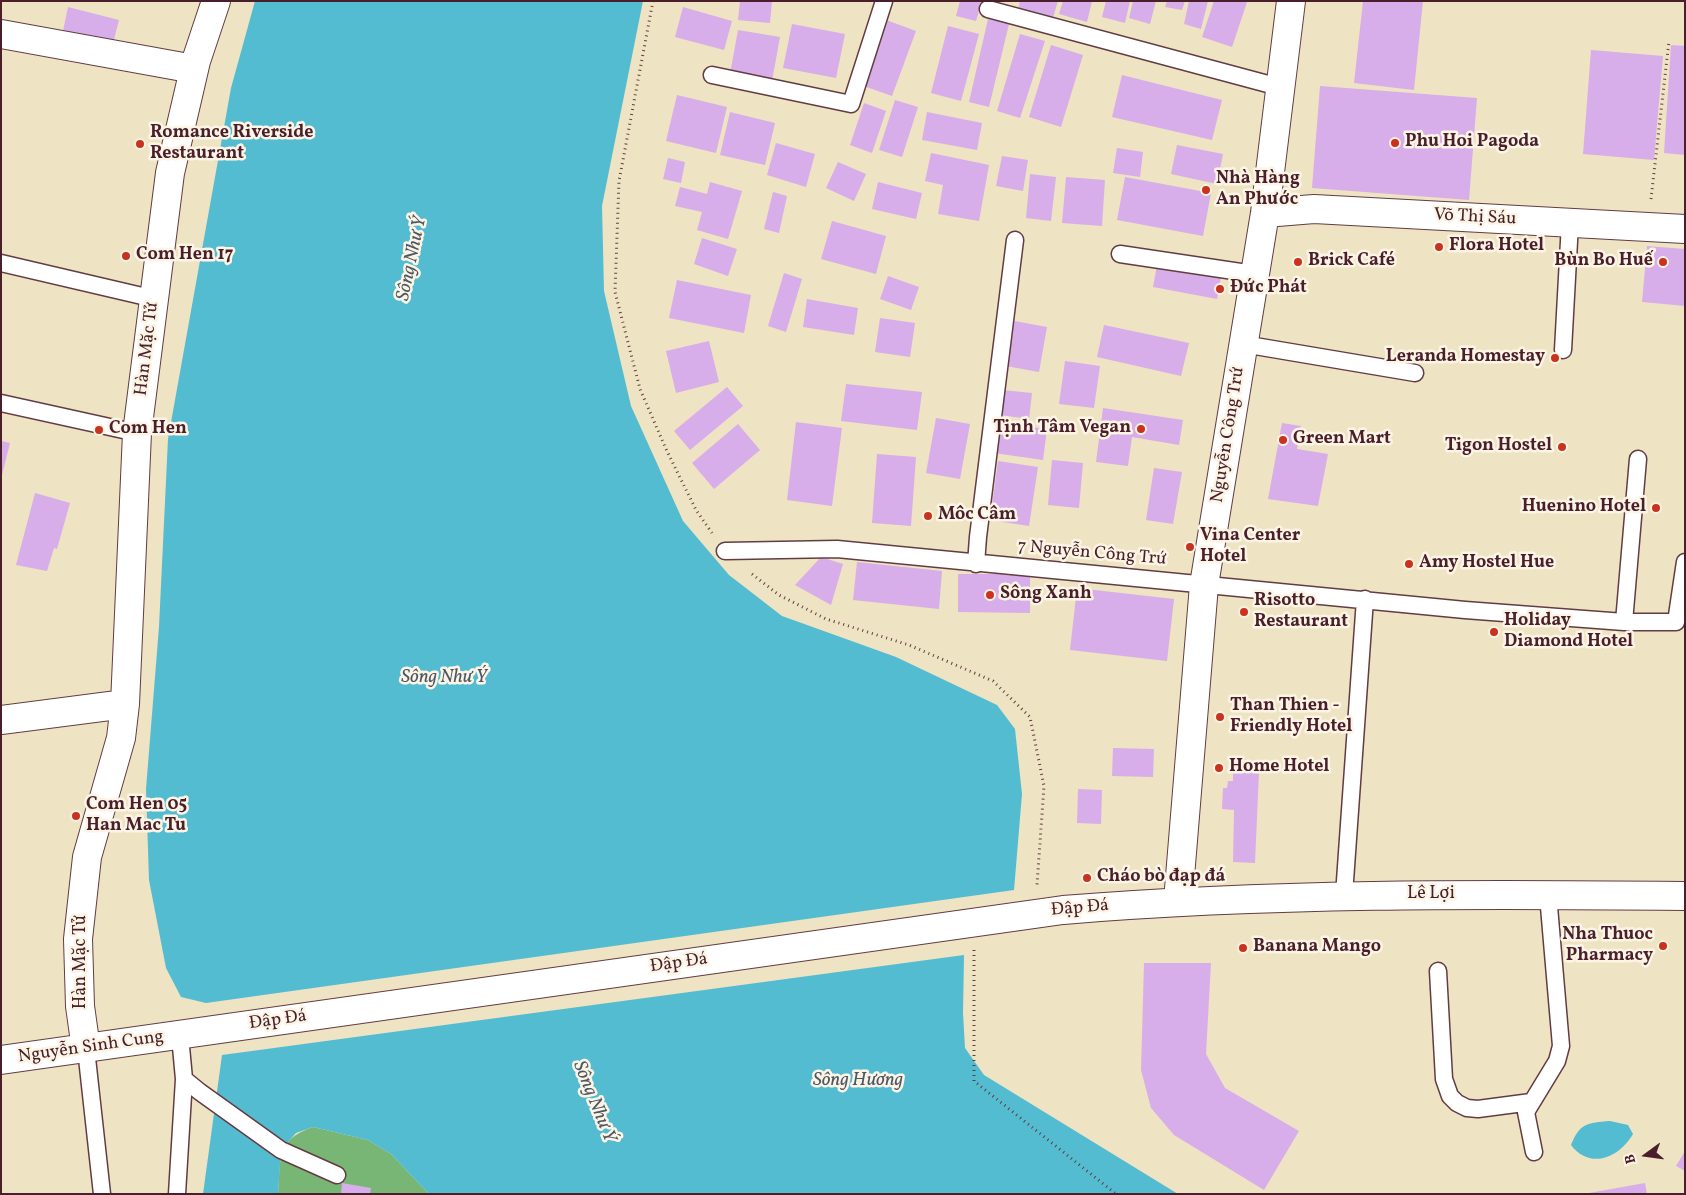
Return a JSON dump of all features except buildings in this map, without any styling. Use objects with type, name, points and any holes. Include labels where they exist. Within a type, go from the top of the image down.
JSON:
[{"type":"street","name":"Hàn Mặc Tử","points":[[86,1048],[80,1006],[78,939],[87,857],[120,738],[125,704],[137,433],[170,173],[194,68],[216,1]]},
{"type":"street","name":"Nguyễn Công Trứ","points":[[1178,900],[1204,585],[1265,213],[1279,87],[1292,1]]},
{"type":"street","points":[[1,34],[194,68]]},
{"type":"street","name":"Võ Thị Sáu","points":[[1265,213],[1314,209],[1685,229]]},
{"type":"street","points":[[1,720],[125,704]]},
{"type":"street","name":"Lê Lợi","points":[[1178,900],[1344,895],[1685,896]]},
{"type":"street","name":"Đập Đá","points":[[180,1036],[1035,913],[1178,900]]},
{"type":"street","name":"Nguyễn Sinh Cung","points":[[1,1060],[180,1036]]},
{"type":"lane","points":[[712,75],[851,104],[884,1]]},
{"type":"lane","points":[[988,9],[1279,87]]},
{"type":"lane","points":[[1563,350],[1570,223]]},
{"type":"lane","points":[[976,564],[1015,240]]},
{"type":"lane","points":[[1120,254],[1254,274]]},
{"type":"lane","points":[[1,263],[154,299]]},
{"type":"lane","points":[[1243,344],[1415,373]]},
{"type":"lane","points":[[1,403],[137,433]]},
{"type":"lane","points":[[1624,622],[1638,459]]},
{"type":"lane","name":"7 Nguyễn Công Trứ","points":[[725,551],[837,549],[1465,610],[1624,622],[1676,622],[1685,562]]},
{"type":"lane","points":[[1344,895],[1365,599]]},
{"type":"lane","points":[[1534,1152],[1527,1117],[1531,1102],[1561,1052],[1548,895]]},
{"type":"lane","points":[[1438,971],[1444,1079],[1450,1096],[1457,1103],[1467,1108],[1478,1109],[1531,1102]]},
{"type":"lane","points":[[177,1194],[184,1079],[180,1036]]},
{"type":"lane","name":"Hàn Mặc Tử","points":[[86,1048],[102,1194]]},
{"type":"lane","points":[[184,1079],[281,1150],[337,1175]]},
{"type":"path","points":[[653,1],[619,181],[615,292],[640,389],[666,449],[696,510],[725,551],[779,595],[826,619],[909,645],[993,680],[1030,717],[1044,786],[1035,913]]},
{"type":"path","points":[[1648,227],[1669,41]]},
{"type":"path","points":[[974,922],[972,1058],[974,1081],[1116,1194]]},
{"type":"green space","points":[[313,1127],[368,1140],[391,1154],[429,1194],[278,1194],[282,1152],[292,1138]]},
{"type":"water","name":"Sông Như Ý","points":[[255,1],[643,1],[602,206],[604,291],[631,406],[683,521],[729,575],[782,616],[896,657],[997,705],[1015,729],[1022,794],[1014,890],[206,1003],[181,997],[166,968],[149,880],[146,789],[159,627],[168,439],[231,88]]},
{"type":"water","name":"Sông Hương","points":[[964,955],[963,1013],[965,1048],[984,1075],[1178,1194],[429,1194],[391,1154],[368,1140],[313,1127],[296,1133],[281,1150],[278,1194],[203,1194],[222,1055]]},
{"type":"water","points":[[1610,1121],[1628,1125],[1633,1134],[1612,1155],[1595,1159],[1579,1153],[1571,1145],[1581,1128],[1595,1122]]},
{"type":"place","name":"Phu Hoi Pagoda","points":[[1395,143]]},
{"type":"place","name":"Romance Riverside Restaurant","points":[[140,144]]},
{"type":"place","name":"Nhà Hàng An Phước","points":[[1206,190]]},
{"type":"place","name":"Flora Hotel","points":[[1439,247]]},
{"type":"place","name":"Com Hen 17","points":[[126,256]]},
{"type":"place","name":"Brick Café","points":[[1298,262]]},
{"type":"place","name":"Bùn Bo Huế","points":[[1663,262]]},
{"type":"place","name":"Đức Phát","points":[[1220,289]]},
{"type":"place","name":"Leranda Homestay","points":[[1555,358]]},
{"type":"place","name":"Tịnh Tâm Vegan","points":[[1141,429]]},
{"type":"place","name":"Com Hen","points":[[99,430]]},
{"type":"place","name":"Green Mart","points":[[1283,440]]},
{"type":"place","name":"Tigon Hostel","points":[[1562,447]]},
{"type":"place","name":"Huenino Hotel","points":[[1656,508]]},
{"type":"place","name":"Môc Câm","points":[[928,516]]},
{"type":"place","name":"Vina Center Hotel","points":[[1190,547]]},
{"type":"place","name":"Amy Hostel Hue","points":[[1409,564]]},
{"type":"place","name":"Sông Xanh","points":[[990,595]]},
{"type":"place","name":"Risotto Restaurant","points":[[1244,612]]},
{"type":"place","name":"Holiday Diamond Hotel","points":[[1494,632]]},
{"type":"place","name":"Than Thien - Friendly Hotel","points":[[1220,717]]},
{"type":"place","name":"Home Hotel","points":[[1219,768]]},
{"type":"place","name":"Com Hen 05 Han Mac Tu","points":[[76,816]]},
{"type":"place","name":"Cháo bò đạp đá","points":[[1087,878]]},
{"type":"place","name":"Nha Thuoc Pharmacy","points":[[1663,946]]},
{"type":"place","name":"Banana Mango","points":[[1243,948]]}]
